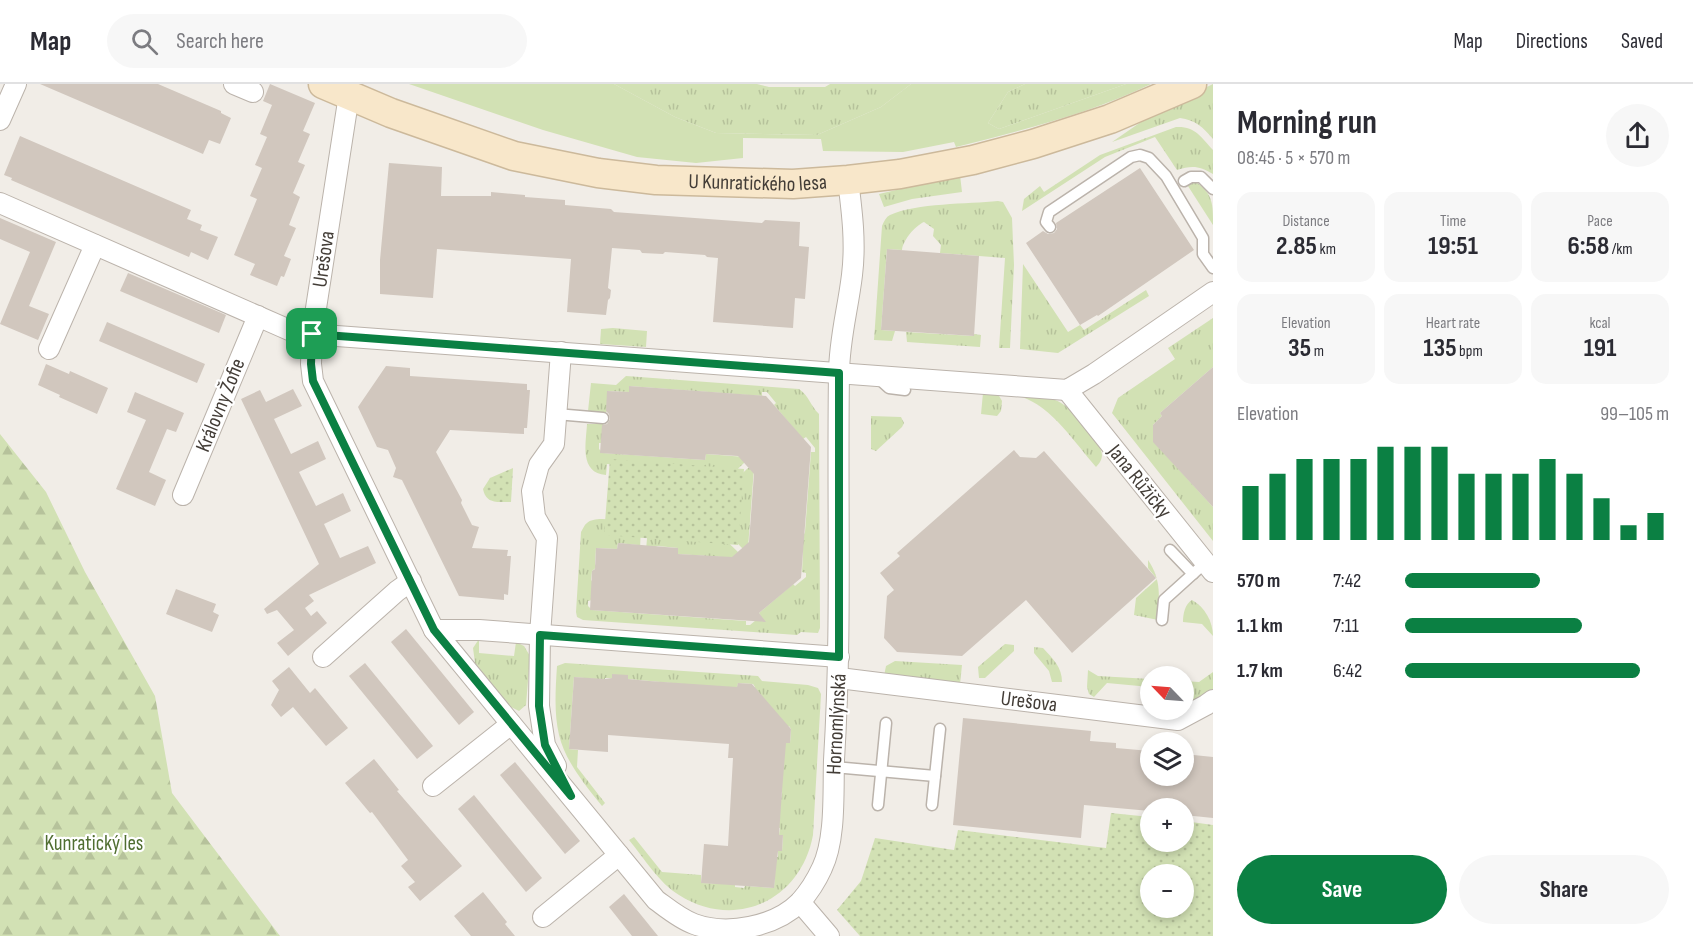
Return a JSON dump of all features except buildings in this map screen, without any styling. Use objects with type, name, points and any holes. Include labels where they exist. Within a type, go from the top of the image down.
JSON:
[{"type":"street","points":[[0,120],[16,84]]},
{"type":"street","name":"U Kunratického lesa","points":[[336,89],[453,136],[514,156],[598,173],[656,180],[793,184],[900,174],[956,164],[1033,144],[1110,119],[1192,84]]},
{"type":"street","name":"Urešova","points":[[336,89],[312,334],[313,381],[434,630]]},
{"type":"street","name":"Hornomlýnská","points":[[434,630],[656,900],[692,924],[712,929],[755,926],[777,918],[800,902],[824,865],[830,838],[839,678],[840,344],[852,274],[854,224],[848,180]]},
{"type":"street","points":[[0,203],[296,333],[876,376],[1067,390],[1094,375],[1213,292]]},
{"type":"street","points":[[49,349],[95,244]]},
{"type":"street","name":"Královny Žofie","points":[[183,495],[258,316]]},
{"type":"street","points":[[561,352],[554,444],[539,465],[532,491],[535,517],[547,538],[540,635],[539,706],[545,745],[571,796]]},
{"type":"street","name":"Jana Růžičky","points":[[1067,390],[1204,570]]},
{"type":"street","points":[[323,657],[411,581]]},
{"type":"street","points":[[434,630],[457,629],[839,657]]},
{"type":"street","name":"Urešova","points":[[839,678],[1178,720],[1213,700]]},
{"type":"street","points":[[433,786],[511,724]]},
{"type":"street","points":[[543,917],[619,855]]},
{"type":"street","points":[[800,902],[829,936]]},
{"type":"lane","points":[[1050,227],[1046,222],[1049,212],[1131,157],[1140,155],[1149,158],[1166,176],[1203,238],[1203,254],[1213,268]]},
{"type":"lane","points":[[1184,181],[1191,177],[1201,177],[1213,189]]},
{"type":"lane","points":[[876,376],[889,388],[904,390]]},
{"type":"lane","points":[[556,414],[603,418]]},
{"type":"lane","points":[[1161,620],[1164,600],[1204,570],[1170,550]]},
{"type":"lane","points":[[878,805],[886,723]]},
{"type":"lane","points":[[932,805],[940,729]]},
{"type":"lane","points":[[834,767],[935,777]]},
{"type":"green space","points":[[409,84],[614,84],[675,117],[716,133],[817,135],[881,107],[911,84],[1025,84],[1008,92],[988,123],[999,129],[1126,84],[1151,84],[1079,113],[956,147],[954,142],[903,152],[823,151],[821,139],[743,138],[743,158],[696,163],[637,157],[543,130]]},
{"type":"green space","points":[[614,84],[757,84],[769,87],[825,87],[830,84],[911,84],[881,107],[817,135],[716,133],[675,117]]},
{"type":"green space","points":[[1025,84],[1126,84],[999,129],[988,123],[1008,92]]},
{"type":"green space","points":[[1213,84],[1213,139],[1198,125],[1180,118],[1112,142],[1154,113]]},
{"type":"green space","points":[[1176,127],[1193,130],[1213,150],[1213,174],[1196,167],[1177,170],[1155,137],[1105,157],[1022,211],[1024,199],[1040,186],[1044,192],[1100,155]]},
{"type":"green space","points":[[960,175],[962,192],[912,199],[884,207],[879,194]]},
{"type":"green space","points":[[1196,182],[1202,186],[1211,200],[1213,225],[1186,183]]},
{"type":"green space","points":[[1003,202],[1012,218],[1014,265],[1010,348],[999,348],[1005,258],[940,253],[941,245],[933,236],[934,229],[924,222],[910,234],[902,250],[887,249],[881,330],[895,331],[892,341],[874,340],[882,226],[886,218],[914,208]]},
{"type":"green space","points":[[1023,264],[1068,332],[1080,325],[1084,330],[1146,290],[1149,296],[1058,353],[1020,349]]},
{"type":"green space","points":[[1213,318],[1213,367],[1160,413],[1162,416],[1153,425],[1153,441],[1213,507],[1213,541],[1112,413],[1118,398],[1175,359],[1168,348]]},
{"type":"green space","points":[[601,329],[647,331],[646,347],[600,344]]},
{"type":"green space","points":[[906,332],[981,335],[980,347],[907,342]]},
{"type":"green space","points":[[626,376],[799,389],[819,414],[820,628],[818,633],[801,632],[797,635],[583,620],[577,617],[581,532],[584,526],[592,520],[613,520],[641,526],[640,549],[638,545],[618,543],[617,549],[596,548],[595,564],[597,567],[592,571],[591,580],[595,585],[592,600],[588,601],[588,606],[592,610],[746,621],[746,625],[750,625],[761,616],[759,613],[793,584],[795,586],[806,577],[806,573],[802,572],[803,552],[797,552],[805,532],[811,452],[815,452],[815,448],[806,437],[803,439],[774,405],[776,403],[767,392],[762,392],[762,396],[629,386],[629,392],[607,391],[608,410],[604,414],[588,411],[591,383],[616,385]]},
{"type":"green space","points":[[983,393],[998,394],[1002,401],[1001,411],[997,416],[981,414]]},
{"type":"green space","points":[[1022,397],[1055,400],[1076,415],[1101,449],[1102,457],[1097,466],[1053,417]]},
{"type":"green space","points":[[871,416],[901,417],[904,423],[876,451],[871,449]]},
{"type":"green space","points":[[587,424],[603,424],[607,428],[603,443],[599,443],[599,449],[603,453],[705,460],[706,454],[745,457],[744,463],[719,487],[644,467],[607,464],[606,475],[597,473],[588,463],[586,456]]},
{"type":"green space","name":"Kunratický les","points":[[0,434],[46,492],[85,572],[155,696],[172,793],[280,936],[0,936]]},
{"type":"green space","points":[[610,459],[744,469],[738,545],[604,535]]},
{"type":"green space","points":[[513,468],[511,502],[489,500],[483,489],[490,478]]},
{"type":"green space","points":[[748,468],[754,468],[748,548],[742,548],[717,522],[721,494]]},
{"type":"green space","points":[[710,525],[738,552],[737,558],[678,554],[678,548],[658,546],[646,550],[648,527]]},
{"type":"green space","points":[[1148,560],[1152,568],[1157,579],[1148,568]]},
{"type":"green space","points":[[1157,579],[1158,620],[1134,615],[1136,598]]},
{"type":"green space","points":[[1192,600],[1207,615],[1212,625],[1213,636],[1202,624],[1183,622],[1185,610]]},
{"type":"green space","points":[[479,639],[479,653],[514,656],[516,642],[524,646],[530,656],[526,705],[519,711],[509,706],[475,663],[473,648]]},
{"type":"green space","points":[[1005,644],[1014,645],[1014,651],[985,678],[979,678],[978,667]]},
{"type":"green space","points":[[1034,647],[1043,648],[1053,660],[1059,668],[1062,682],[1052,682],[1049,671],[1034,653]]},
{"type":"green space","points":[[895,661],[962,665],[960,684],[884,676],[886,666]]},
{"type":"green space","points":[[565,663],[758,676],[762,681],[818,688],[821,694],[813,835],[806,858],[795,877],[780,892],[763,903],[743,909],[722,910],[701,905],[672,890],[652,870],[629,840],[634,837],[662,872],[701,875],[701,883],[735,884],[735,887],[744,888],[745,886],[774,888],[776,857],[778,857],[778,851],[782,851],[783,835],[779,835],[780,828],[778,828],[784,743],[790,743],[791,729],[754,688],[753,684],[738,683],[737,689],[628,679],[612,674],[612,678],[605,678],[605,680],[574,677],[569,749],[578,750],[577,767],[605,803],[602,806],[567,756],[557,727],[557,666]]},
{"type":"green space","points":[[1088,670],[1098,676],[1140,678],[1140,686],[1107,683],[1094,697],[1089,694]]},
{"type":"green space","points":[[1213,672],[1213,695],[1194,705],[1194,682],[1199,682]]},
{"type":"green space","points":[[1111,813],[1140,816],[1140,852],[1194,852],[1194,822],[1213,825],[1213,936],[860,936],[837,910],[861,881],[875,838],[954,850],[958,830],[1106,848]]},
{"type":"route","points":[[312,334],[839,373],[839,657],[540,635],[539,706],[545,745],[571,796],[434,630],[313,381],[312,334]]}]
